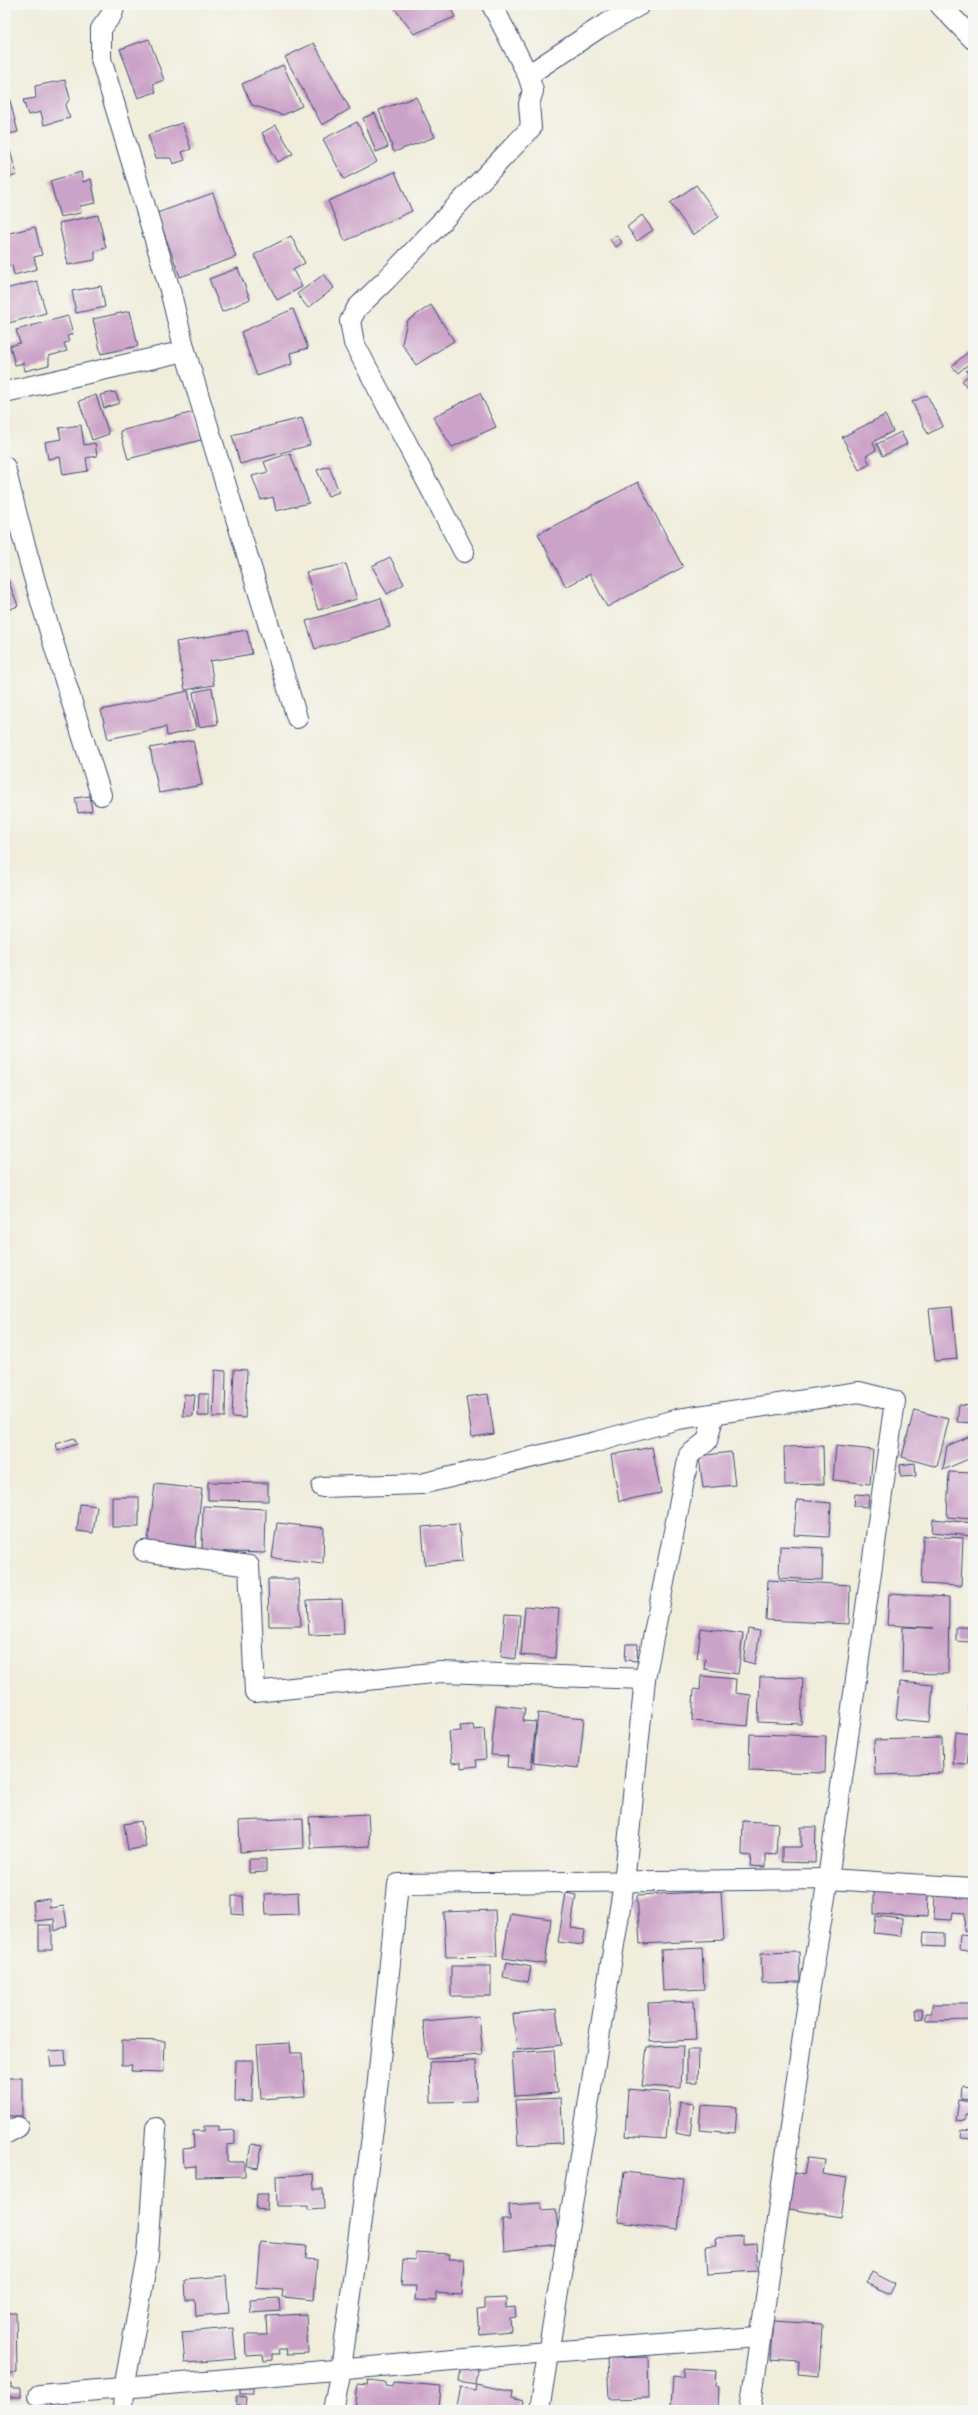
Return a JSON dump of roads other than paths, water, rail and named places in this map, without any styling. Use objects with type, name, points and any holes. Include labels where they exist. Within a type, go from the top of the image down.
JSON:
[{"type":"street","points":[[115,5],[112,14],[101,30],[101,59],[170,290],[185,351],[297,718]]},
{"type":"street","points":[[464,552],[354,343],[350,321],[365,299],[386,280],[531,128],[529,104],[533,91],[528,75],[492,5]]},
{"type":"street","points":[[528,75],[598,28],[640,5]]},
{"type":"street","points":[[940,5],[973,39]]},
{"type":"street","points":[[5,392],[185,351]]},
{"type":"street","points":[[5,466],[43,610],[101,795]]},
{"type":"street","points":[[322,1487],[421,1484],[596,1442],[678,1419],[859,1392],[895,1401],[828,1879],[759,2338],[750,2410]]},
{"type":"street","points":[[539,2410],[547,2352],[624,1883],[645,1678],[689,1455],[707,1441],[714,1414]]},
{"type":"street","points":[[144,1551],[249,1566],[255,1692],[441,1672],[645,1678]]},
{"type":"street","points":[[333,2410],[341,2370],[372,2129],[398,1884],[624,1883],[828,1879],[973,1888]]},
{"type":"street","points":[[122,2410],[124,2389],[148,2256],[156,2128]]},
{"type":"street","points":[[40,2396],[547,2352],[759,2338]]}]
